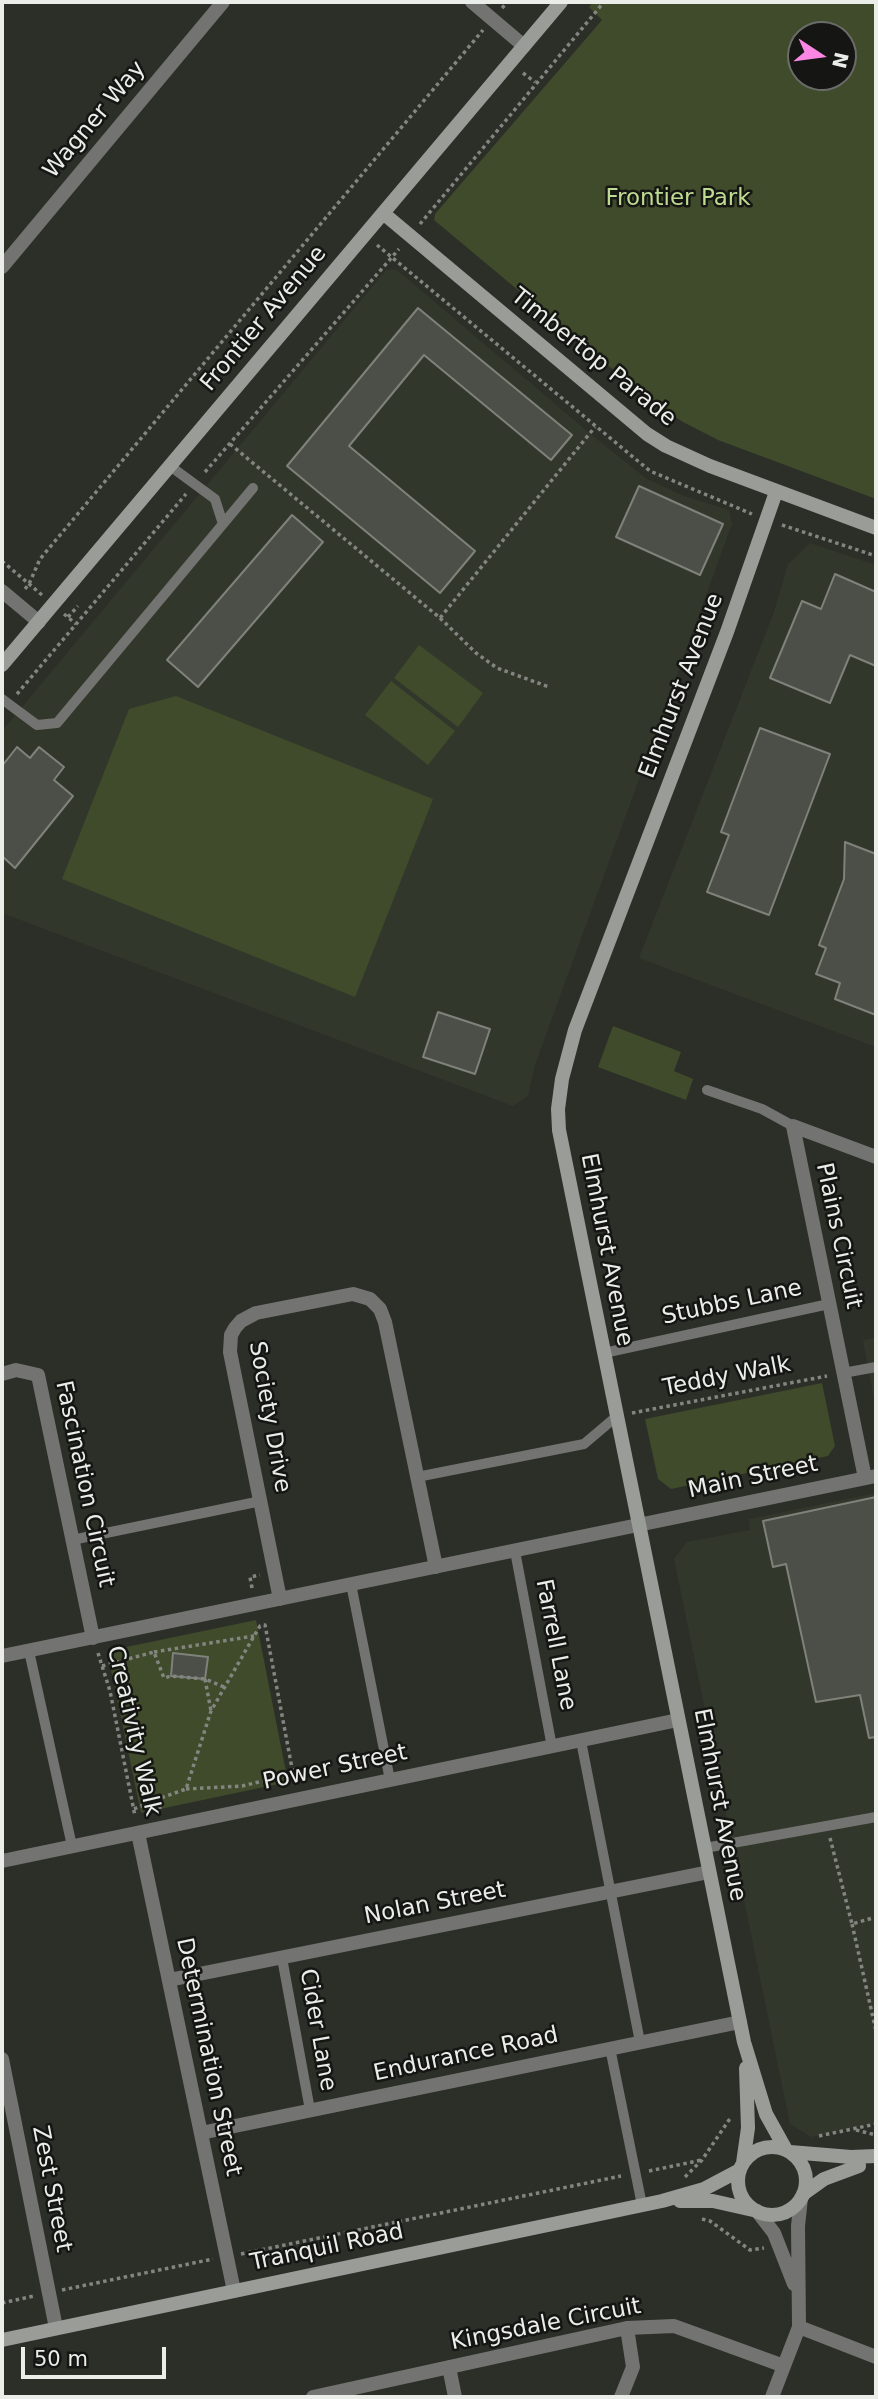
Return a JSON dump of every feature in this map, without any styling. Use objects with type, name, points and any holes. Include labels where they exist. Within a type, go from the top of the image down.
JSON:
[{"type":"street","name":"Wagner Way","points":[[2,267],[223,2]]},
{"type":"street","points":[[472,2],[524,46]]},
{"type":"street","name":"Frontier Avenue","points":[[2,665],[561,2]]},
{"type":"street","name":"Timbertop Parade","points":[[383,214],[647,434],[685,456],[876,528]]},
{"type":"street","name":"Elmhurst Avenue","points":[[776,492],[727,632],[575,1030],[562,1079],[558,1110],[559,1130],[744,2042],[766,2114],[788,2151]]},
{"type":"street","points":[[2,591],[39,622]]},
{"type":"street","name":"Plains Circuit","points":[[793,1126],[876,1157]]},
{"type":"street","name":"Plains Circuit","points":[[793,1126],[843,1373],[871,1477]]},
{"type":"street","name":"Society Drive","points":[[281,1599],[230,1352],[231,1335],[241,1321],[256,1313],[354,1294],[370,1299],[383,1315],[436,1567]]},
{"type":"street","name":"Fascination Circuit","points":[[2,1374],[16,1370],[38,1375],[93,1637]]},
{"type":"street","name":"Main Street","points":[[2,1656],[871,1477]]},
{"type":"street","name":"Power Street","points":[[2,1861],[678,1720]]},
{"type":"street","name":"Determination Street","points":[[138,1833],[234,2291]]},
{"type":"street","name":"Nolan Street","points":[[169,1980],[709,1872]]},
{"type":"street","name":"Endurance Road","points":[[201,2133],[740,2022]]},
{"type":"street","name":"Elmhurst Avenue","points":[[741,2167],[748,2128],[744,2042]]},
{"type":"street","name":"Zest Street","points":[[2,2059],[56,2328]]},
{"type":"street","points":[[662,2201],[704,2189],[741,2167],[757,2150],[777,2147],[788,2151],[876,2159]]},
{"type":"street","points":[[772,2397],[799,2327],[798,2226],[806,2183],[799,2160],[788,2151]]},
{"type":"street","points":[[662,2201],[713,2201],[772,2215],[782,2214],[824,2179],[876,2159]]},
{"type":"street","points":[[741,2167],[738,2179],[742,2197],[774,2233],[798,2293]]},
{"type":"street","name":"Tranquil Road","points":[[2,2340],[662,2201]]},
{"type":"street","name":"Kingsdale Circuit","points":[[313,2397],[627,2328],[674,2326],[784,2366]]},
{"type":"street","points":[[799,2327],[876,2357]]},
{"type":"street","points":[[621,2397],[633,2367],[627,2328]]},
{"type":"street","points":[[449,2367],[454,2397]]},
{"type":"lane","points":[[170,466],[215,499],[223,524]]},
{"type":"lane","points":[[5,701],[37,725],[57,723],[253,488]]},
{"type":"lane","name":"Plains Circuit","points":[[707,1090],[762,1110],[793,1126]]},
{"type":"lane","name":"Stubbs Lane","points":[[604,1353],[829,1304]]},
{"type":"lane","points":[[843,1373],[876,1367]]},
{"type":"lane","points":[[417,1477],[584,1444],[617,1416]]},
{"type":"lane","points":[[72,1540],[261,1501]]},
{"type":"lane","name":"Farrell Lane","points":[[515,1551],[552,1746]]},
{"type":"lane","points":[[351,1584],[390,1780]]},
{"type":"lane","points":[[29,1651],[72,1846]]},
{"type":"lane","points":[[581,1741],[640,2042]]},
{"type":"lane","points":[[705,1848],[876,1817]]},
{"type":"lane","name":"Cider Lane","points":[[282,1958],[310,2110]]},
{"type":"lane","points":[[610,2048],[642,2205]]},
{"type":"path","points":[[13,601],[29,584],[40,559],[508,2]]},
{"type":"path","points":[[5,701],[76,624],[410,237],[604,2]]},
{"type":"path","points":[[440,618],[595,426]]},
{"type":"path","points":[[230,443],[440,618],[475,653],[496,668],[549,687]]},
{"type":"path","points":[[2,561],[76,624]]},
{"type":"path","points":[[68,617],[78,606]]},
{"type":"path","name":"Teddy Walk","points":[[617,1416],[843,1373]]},
{"type":"path","points":[[254,1593],[250,1577],[263,1575]]},
{"type":"path","points":[[186,1789],[211,1711],[260,1626],[265,1625],[298,1799]]},
{"type":"path","points":[[102,1666],[154,1652],[254,1636]]},
{"type":"path","name":"Creativity Walk","points":[[93,1637],[110,1691],[138,1833]]},
{"type":"path","points":[[154,1652],[164,1678],[171,1676],[205,1679],[224,1687]]},
{"type":"path","points":[[205,1679],[211,1711]]},
{"type":"path","points":[[134,1809],[186,1789],[243,1786],[293,1774]]},
{"type":"path","points":[[158,1800],[160,1809]]},
{"type":"path","points":[[827,1826],[876,2031]]},
{"type":"path","points":[[852,1924],[876,1917]]},
{"type":"path","points":[[662,2201],[702,2160],[732,2116]]},
{"type":"path","points":[[814,2137],[876,2124]]},
{"type":"path","points":[[854,2129],[876,2135]]},
{"type":"path","points":[[2,2303],[702,2160]]},
{"type":"shaded area","points":[[386,270],[397,270],[647,479],[684,496],[729,510],[732,524],[535,1065],[528,1096],[513,1106],[2,913],[2,731]]},
{"type":"shaded area","points":[[810,543],[876,565],[876,1047],[639,958],[774,612],[788,564]]},
{"type":"shaded area","points":[[876,1338],[876,1410],[863,1340]]},
{"type":"shaded area","points":[[876,1493],[876,2123],[811,2137],[790,2124],[674,1559],[687,1542],[750,1530],[749,1519]]},
{"type":"green space","name":"Frontier Park","points":[[593,2],[876,2],[876,499],[718,440],[683,422],[653,403],[434,220],[435,214],[602,20],[589,7]]},
{"type":"green space","points":[[419,645],[483,693],[458,727],[394,678]]},
{"type":"green space","points":[[391,681],[455,731],[428,765],[365,715]]},
{"type":"green space","points":[[176,696],[433,799],[355,997],[62,879],[129,709]]},
{"type":"green space","points":[[613,1026],[681,1052],[674,1071],[693,1079],[686,1100],[598,1067]]},
{"type":"green space","points":[[822,1383],[835,1446],[828,1456],[671,1489],[658,1479],[645,1419]]},
{"type":"green space","points":[[256,1620],[288,1782],[141,1813],[107,1651]]},
{"type":"building","points":[[418,308],[572,435],[551,460],[424,355],[349,446],[475,551],[440,593],[287,466]]},
{"type":"building","points":[[639,486],[723,524],[700,575],[616,537]]},
{"type":"building","points":[[292,515],[323,542],[198,687],[167,660]]},
{"type":"building","points":[[835,574],[876,592],[876,666],[850,655],[830,703],[770,678],[802,601],[821,609]]},
{"type":"building","points":[[760,728],[830,754],[769,915],[707,892],[729,835],[721,832]]},
{"type":"building","points":[[17,747],[30,758],[39,747],[64,767],[54,780],[73,796],[15,868],[2,856],[2,766]]},
{"type":"building","points":[[845,842],[876,854],[876,1015],[835,999],[840,983],[816,974],[826,948],[819,945],[844,879]]},
{"type":"building","points":[[438,1012],[490,1029],[475,1074],[423,1057]]},
{"type":"building","points":[[876,1497],[876,1737],[869,1738],[860,1695],[816,1702],[786,1564],[773,1567],[763,1521]]},
{"type":"building","points":[[173,1653],[208,1657],[205,1679],[171,1676]]}]
